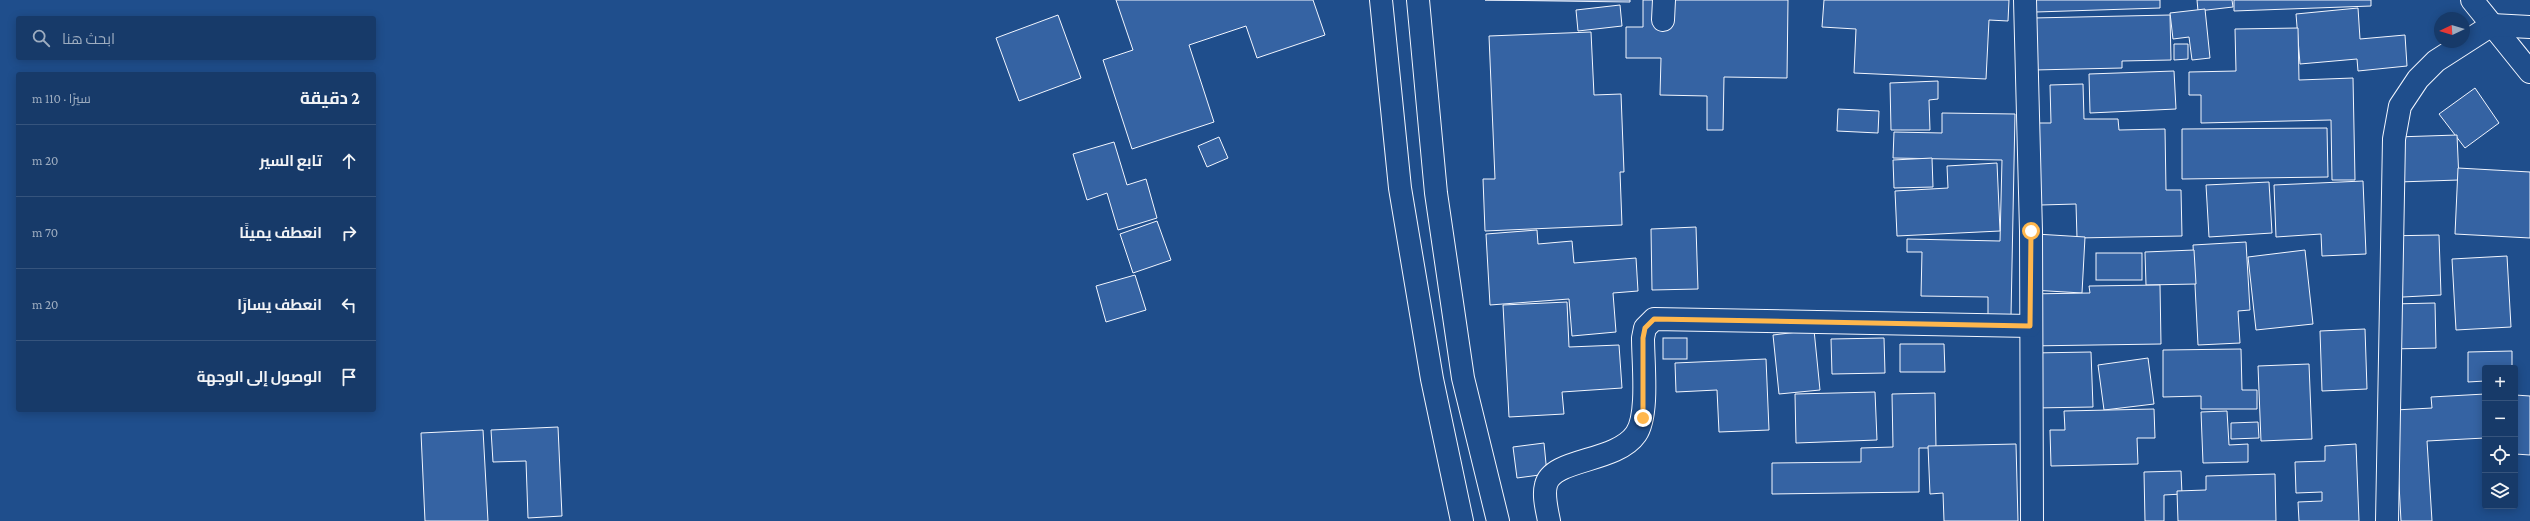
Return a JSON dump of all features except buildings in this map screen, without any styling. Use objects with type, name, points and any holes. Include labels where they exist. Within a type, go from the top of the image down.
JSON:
[{"type":"main road","points":[[1381,0],[1400,188],[1432,379],[1462,521]]},
{"type":"main road","points":[[1418,0],[1436,193],[1463,378],[1498,521]]},
{"type":"main road","points":[[2025,0],[2031,231],[2030,326],[2032,521]]},
{"type":"main road","points":[[2472,0],[2530,72]]},
{"type":"main road","points":[[2387,521],[2394,138],[2400,106],[2413,85],[2436,61],[2492,25],[2530,27]]},
{"type":"main road","points":[[1549,521],[1546,484],[1555,470],[1620,449],[1636,434],[1643,418],[1643,338],[1645,328],[1654,319],[2030,326]]},
{"type":"route","points":[[1643,418],[1643,338],[1645,328],[1649,322],[1654,319],[2030,326],[2031,231]]}]
